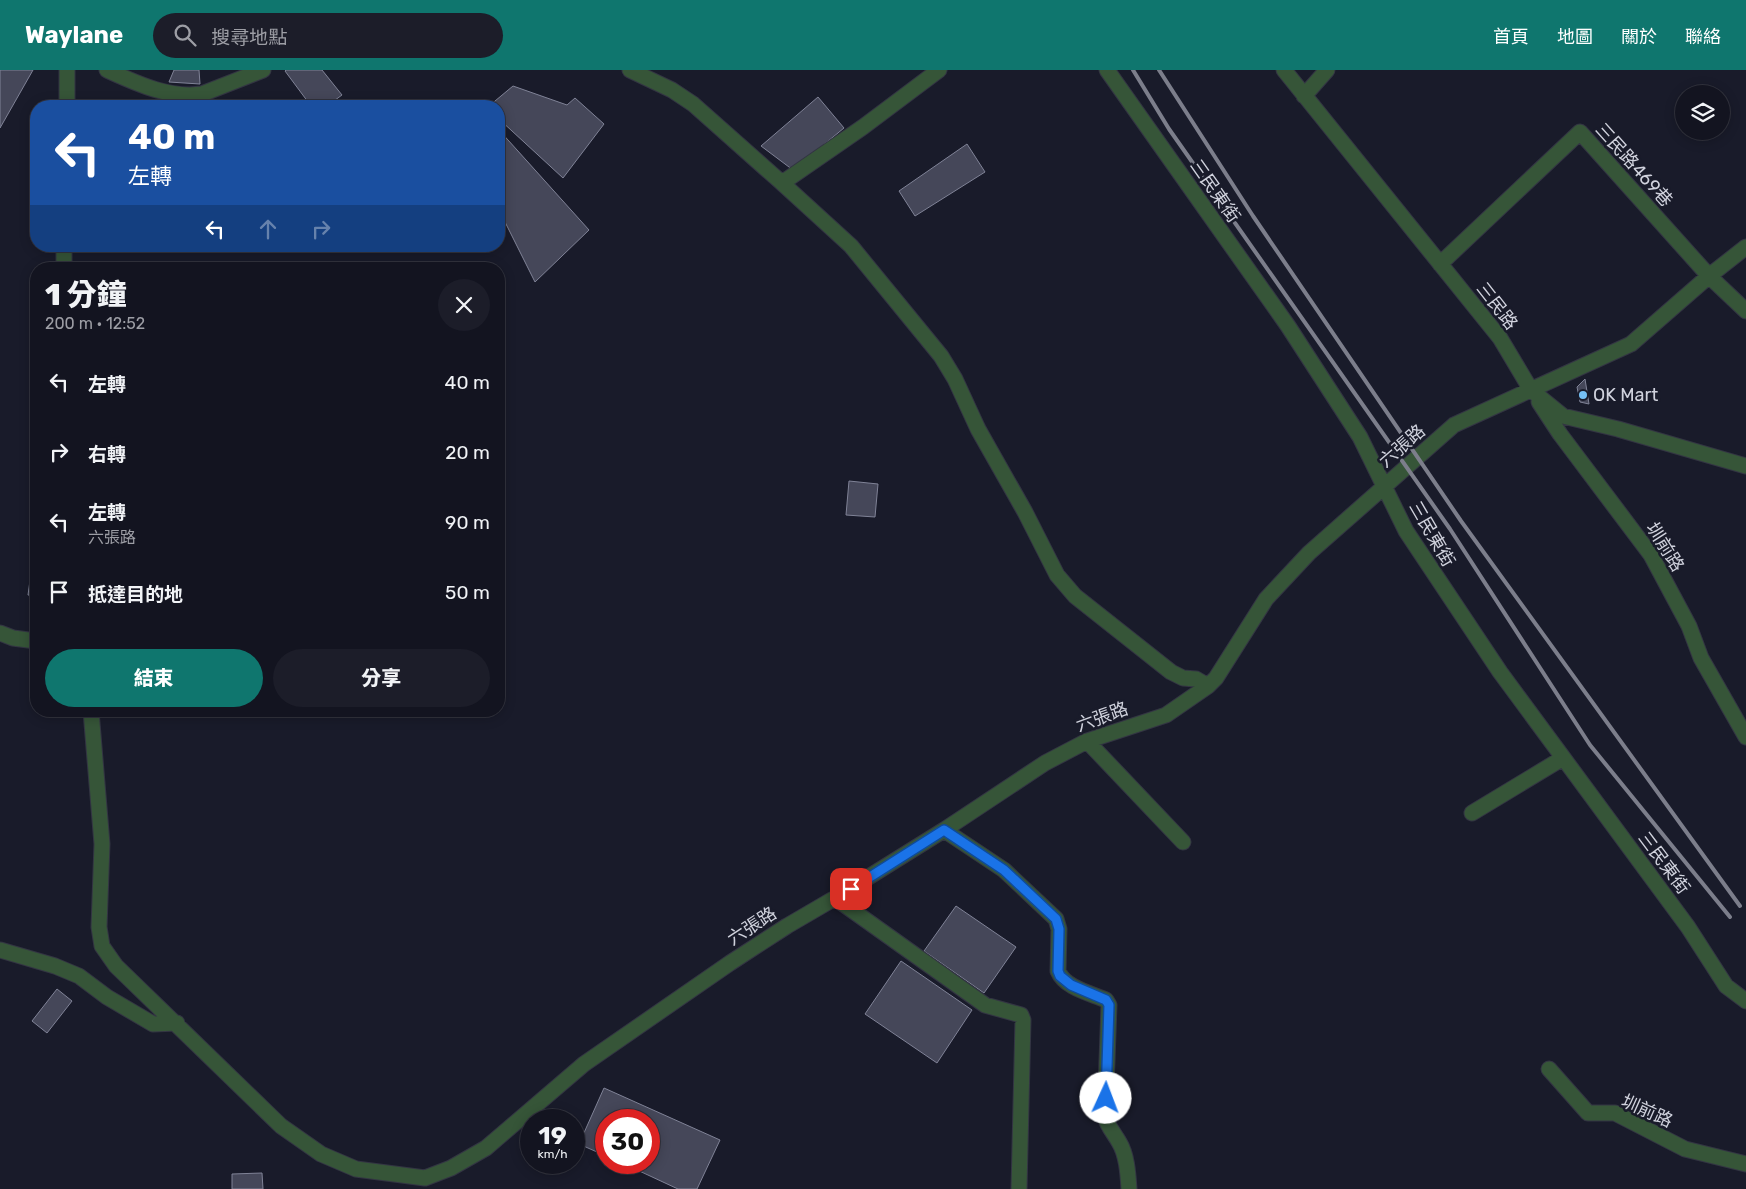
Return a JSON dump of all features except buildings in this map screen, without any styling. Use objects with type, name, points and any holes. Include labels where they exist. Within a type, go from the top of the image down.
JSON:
[{"type":"street","points":[[67,100],[68,70]]},
{"type":"street","points":[[107,70],[170,94],[192,96],[202,94],[263,70]]},
{"type":"street","points":[[630,70],[672,90],[693,104],[851,246],[941,356],[978,429],[1026,512],[1057,575],[1065,586],[1171,672],[1183,678],[1196,679],[1208,686]]},
{"type":"street","points":[[782,183],[863,127],[939,70]]},
{"type":"street","name":"三民東街","points":[[1107,70],[1288,326],[1360,437],[1406,531],[1500,672],[1688,927],[1726,986],[1746,1001]]},
{"type":"street","name":"三民路","points":[[1284,70],[1500,338],[1531,390],[1563,416],[1618,429],[1746,466]]},
{"type":"street","points":[[1304,96],[1326,70]]},
{"type":"street","name":"三民路469巷","points":[[1440,264],[1580,132],[1709,276]]},
{"type":"street","name":"六張路","points":[[427,1184],[486,1148],[584,1064],[787,926],[944,830],[1046,763],[1087,741],[1166,715],[1208,686],[1216,678],[1266,600],[1309,553],[1454,425],[1630,344],[1746,247]]},
{"type":"street","points":[[1709,276],[1746,311]]},
{"type":"street","name":"圳前路","points":[[1531,390],[1560,434],[1651,555],[1689,626],[1701,658],[1746,738]]},
{"type":"street","points":[[0,633],[13,638],[30,640]]},
{"type":"street","points":[[91,717],[102,844],[99,927],[102,946],[116,966],[281,1126],[320,1154],[356,1169],[427,1184]]},
{"type":"street","points":[[1087,741],[1183,842]]},
{"type":"street","points":[[1472,813],[1563,758]]},
{"type":"street","points":[[944,830],[1004,870],[1056,919],[1059,929],[1058,971],[1060,976],[1071,985],[1106,1000],[1109,1005],[1105,1117],[1107,1125],[1120,1143],[1128,1170],[1129,1189]]},
{"type":"street","points":[[835,898],[985,1006],[1021,1015],[1023,1020],[1019,1189]]},
{"type":"street","points":[[0,950],[55,966],[79,976],[107,997],[153,1024],[176,1024]]},
{"type":"street","name":"圳前路","points":[[1549,1070],[1588,1113],[1616,1113],[1685,1149],[1746,1164]]},
{"type":"railway","points":[[1133,70],[1169,129],[1450,529],[1590,745],[1730,917]]},
{"type":"railway","points":[[1159,70],[1253,216],[1461,521],[1740,906]]},
{"type":"place","name":"OK Mart","points":[[1583,395]]},
{"type":"route","points":[[851,889],[944,830],[1004,870],[1056,919],[1059,929],[1058,971],[1062,979],[1066,983],[1106,1000],[1109,1005],[1106,1098]]}]
